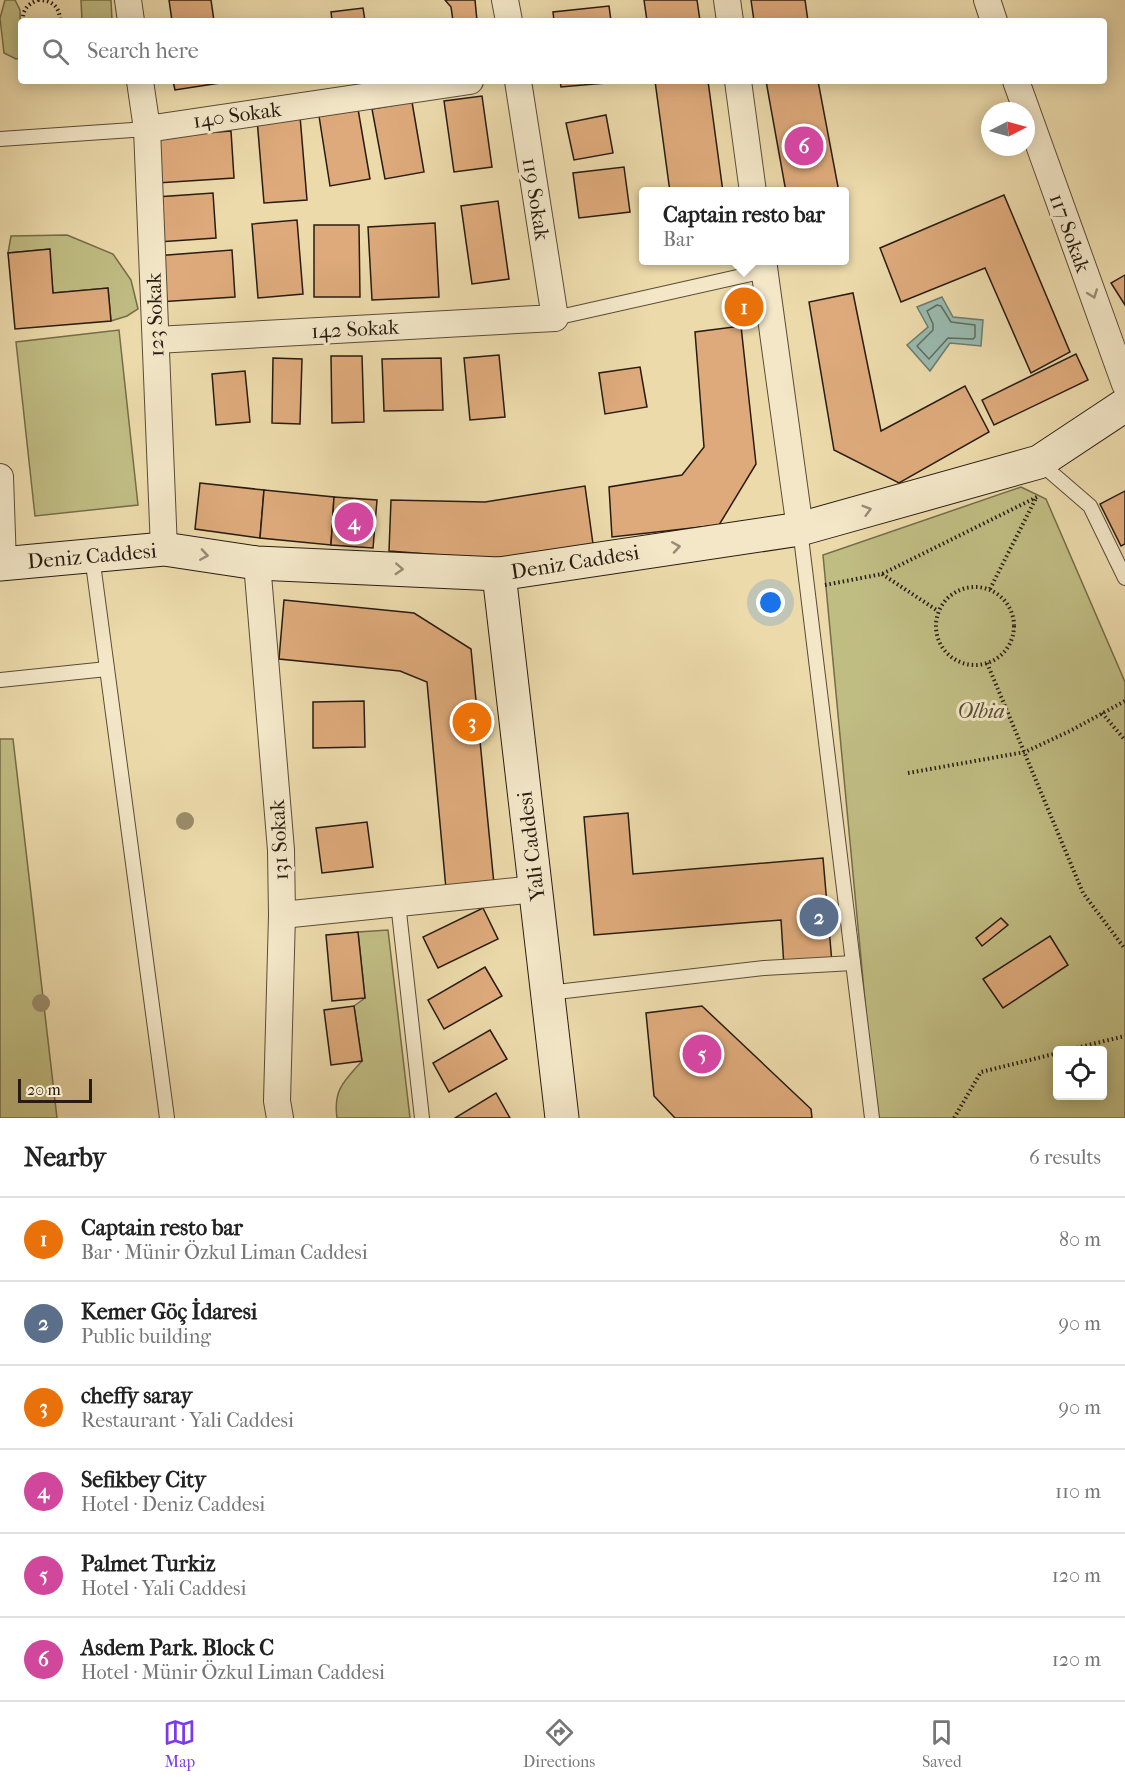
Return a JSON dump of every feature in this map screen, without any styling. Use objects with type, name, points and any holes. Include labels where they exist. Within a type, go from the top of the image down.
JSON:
[{"type":"street","points":[[128,0],[131,18]]},
{"type":"street","points":[[505,0],[508,18]]},
{"type":"street","points":[[727,0],[730,18]]},
{"type":"street","points":[[987,0],[993,18]]},
{"type":"street","name":"123 Sokak","points":[[140,84],[147,129],[164,549]]},
{"type":"street","name":"140 Sokak","points":[[147,129],[450,84]]},
{"type":"street","name":"119 Sokak","points":[[518,84],[555,318]]},
{"type":"street","points":[[738,84],[752,187]]},
{"type":"street","name":"117 Sokak","points":[[1017,84],[1125,384]]},
{"type":"street","points":[[764,266],[800,529]]},
{"type":"street","name":"142 Sokak","points":[[156,340],[555,318]]},
{"type":"street","name":"Deniz Caddesi","points":[[1,564],[164,549],[257,563],[499,574],[800,529],[1044,466],[1125,405]]},
{"type":"street","points":[[0,477],[1,564]]},
{"type":"street","name":"131 Sokak","points":[[257,563],[281,850],[282,915],[277,1101],[280,1118]]},
{"type":"street","name":"Yali Caddesi","points":[[499,574],[562,1118]]},
{"type":"street","points":[[282,915],[536,889]]},
{"type":"lane","points":[[0,139],[147,129]]},
{"type":"lane","points":[[555,318],[764,266]]},
{"type":"lane","points":[[1044,466],[1090,506],[1125,578]]},
{"type":"lane","points":[[800,529],[872,1118]]},
{"type":"lane","points":[[92,556],[166,1118]]},
{"type":"lane","points":[[0,680],[107,669]]},
{"type":"lane","points":[[398,903],[422,1118]]},
{"type":"lane","points":[[548,993],[764,968],[853,963]]},
{"type":"path","points":[[23,0],[28,6]]},
{"type":"path","points":[[23,18],[24,11],[28,6],[38,0],[55,5],[60,18]]},
{"type":"path","points":[[990,589],[1037,497],[1044,466]]},
{"type":"path","points":[[807,588],[882,574],[1037,497]]},
{"type":"path","points":[[882,574],[938,611]]},
{"type":"path","points":[[972,586],[990,589],[1002,596],[1010,607],[1014,621],[1013,634],[1008,647],[999,657],[987,663],[975,666],[962,664],[942,648],[936,630],[938,611],[944,600],[953,592],[972,586]]},
{"type":"path","points":[[987,663],[1083,893],[1125,949]]},
{"type":"path","points":[[908,773],[1025,752],[1125,701]]},
{"type":"path","points":[[1102,713],[1125,740]]},
{"type":"path","points":[[1084,1046],[1125,1036]]},
{"type":"path","points":[[954,1118],[981,1072],[1053,1054]]},
{"type":"green space","points":[[5,0],[15,0],[20,10],[18,59],[4,53],[0,18]]},
{"type":"green space","points":[[81,0],[111,0],[112,18],[82,18]]},
{"type":"green space","points":[[67,235],[113,254],[131,280],[138,309],[127,316],[111,321],[108,288],[53,293],[49,249],[8,253],[11,236]]},
{"type":"green space","points":[[119,330],[138,505],[35,516],[16,342]]},
{"type":"green space","name":"Olbia","points":[[1021,487],[1046,499],[1125,682],[1125,1118],[876,1118],[823,555]]},
{"type":"green space","points":[[0,739],[13,739],[57,1118],[0,1118]]},
{"type":"green space","points":[[388,930],[410,1118],[337,1118],[337,1100],[341,1086],[362,1061],[354,1006],[365,998],[358,932]]},
{"type":"water","points":[[942,297],[953,317],[983,320],[981,346],[950,343],[930,371],[907,345],[928,327],[917,307]]},
{"type":"building","points":[[169,0],[211,0],[214,18],[172,18]]},
{"type":"building","points":[[445,0],[475,0],[477,18],[453,18],[451,7]]},
{"type":"building","points":[[644,0],[697,0],[700,18],[647,18]]},
{"type":"building","points":[[751,0],[805,0],[808,18],[754,18]]},
{"type":"building","points":[[609,6],[611,18],[554,18],[553,12]]},
{"type":"building","points":[[363,8],[365,18],[332,18],[331,12]]},
{"type":"building","points":[[174,84],[213,84],[175,90]]},
{"type":"building","points":[[560,84],[595,84],[561,87]]},
{"type":"building","points":[[655,84],[708,84],[722,187],[669,187]]},
{"type":"building","points":[[767,84],[819,84],[838,187],[785,187]]},
{"type":"building","points":[[482,96],[492,167],[454,172],[444,101]]},
{"type":"building","points":[[412,102],[424,172],[385,179],[372,109]]},
{"type":"building","points":[[358,109],[370,179],[330,186],[319,116]]},
{"type":"building","points":[[606,115],[613,153],[574,160],[566,123]]},
{"type":"building","points":[[300,116],[307,200],[264,203],[257,119]]},
{"type":"building","points":[[231,131],[234,178],[157,183],[154,137]]},
{"type":"building","points":[[624,167],[630,212],[579,218],[573,173]]},
{"type":"building","points":[[213,193],[216,238],[158,242],[156,197]]},
{"type":"building","points":[[1004,195],[1070,352],[1031,373],[985,268],[901,302],[880,248]]},
{"type":"building","points":[[498,201],[509,279],[472,284],[461,206]]},
{"type":"building","points":[[297,220],[303,294],[258,298],[252,224]]},
{"type":"building","points":[[435,223],[439,297],[372,300],[368,227]]},
{"type":"building","points":[[314,225],[359,225],[360,297],[314,297]]},
{"type":"building","points":[[50,249],[53,293],[108,288],[111,321],[15,329],[8,253]]},
{"type":"building","points":[[232,250],[235,297],[158,302],[155,256]]},
{"type":"building","points":[[1125,275],[1125,305],[1111,283]]},
{"type":"building","points":[[853,293],[881,431],[965,386],[989,432],[899,483],[834,450],[809,302]]},
{"type":"building","points":[[741,326],[756,464],[719,525],[612,537],[609,487],[682,475],[704,447],[695,332]]},
{"type":"building","points":[[1076,354],[1088,380],[994,425],[982,400]]},
{"type":"building","points":[[499,355],[505,417],[470,420],[464,358]]},
{"type":"building","points":[[331,356],[362,356],[364,422],[332,423]]},
{"type":"building","points":[[273,358],[302,359],[300,424],[272,423]]},
{"type":"building","points":[[441,358],[443,410],[384,411],[382,359]]},
{"type":"building","points":[[640,367],[647,407],[605,414],[599,373]]},
{"type":"building","points":[[245,371],[250,422],[216,425],[212,374]]},
{"type":"building","points":[[200,483],[264,490],[260,538],[195,529]]},
{"type":"building","points":[[585,486],[593,544],[493,559],[389,551],[391,500],[485,502]]},
{"type":"building","points":[[264,490],[334,497],[331,545],[260,538]]},
{"type":"building","points":[[1125,491],[1125,544],[1121,546],[1100,504]]},
{"type":"building","points":[[334,497],[377,500],[373,548],[331,545]]},
{"type":"building","points":[[284,600],[414,613],[471,649],[494,884],[446,889],[427,682],[400,671],[279,659]]},
{"type":"building","points":[[364,701],[365,747],[313,748],[313,702]]},
{"type":"building","points":[[628,813],[633,874],[823,858],[832,963],[784,967],[781,920],[594,935],[584,817]]},
{"type":"building","points":[[367,822],[373,867],[322,873],[316,828]]},
{"type":"building","points":[[483,908],[498,939],[438,968],[423,937]]},
{"type":"building","points":[[1001,918],[1008,925],[982,946],[976,938]]},
{"type":"building","points":[[358,932],[365,998],[332,1001],[326,935]]},
{"type":"building","points":[[1050,936],[1068,965],[1003,1008],[983,979]]},
{"type":"building","points":[[485,967],[502,996],[444,1029],[428,1000]]},
{"type":"building","points":[[354,1006],[362,1061],[331,1065],[324,1010]]},
{"type":"building","points":[[702,1006],[811,1109],[812,1118],[675,1118],[654,1096],[646,1013]]},
{"type":"building","points":[[490,1030],[507,1059],[449,1092],[433,1063]]},
{"type":"building","points":[[496,1093],[510,1118],[455,1118]]},
{"type":"place","name":"Asdem Park. Block C","points":[[804,146]]},
{"type":"place","name":"Captain resto bar","points":[[744,307]]},
{"type":"place","name":"Sefikbey City","points":[[354,522]]},
{"type":"place","name":"cheffy saray","points":[[472,722]]},
{"type":"place","name":"Kemer Göç İdaresi","points":[[819,917]]},
{"type":"place","name":"Palmet Turkiz","points":[[702,1054]]}]
